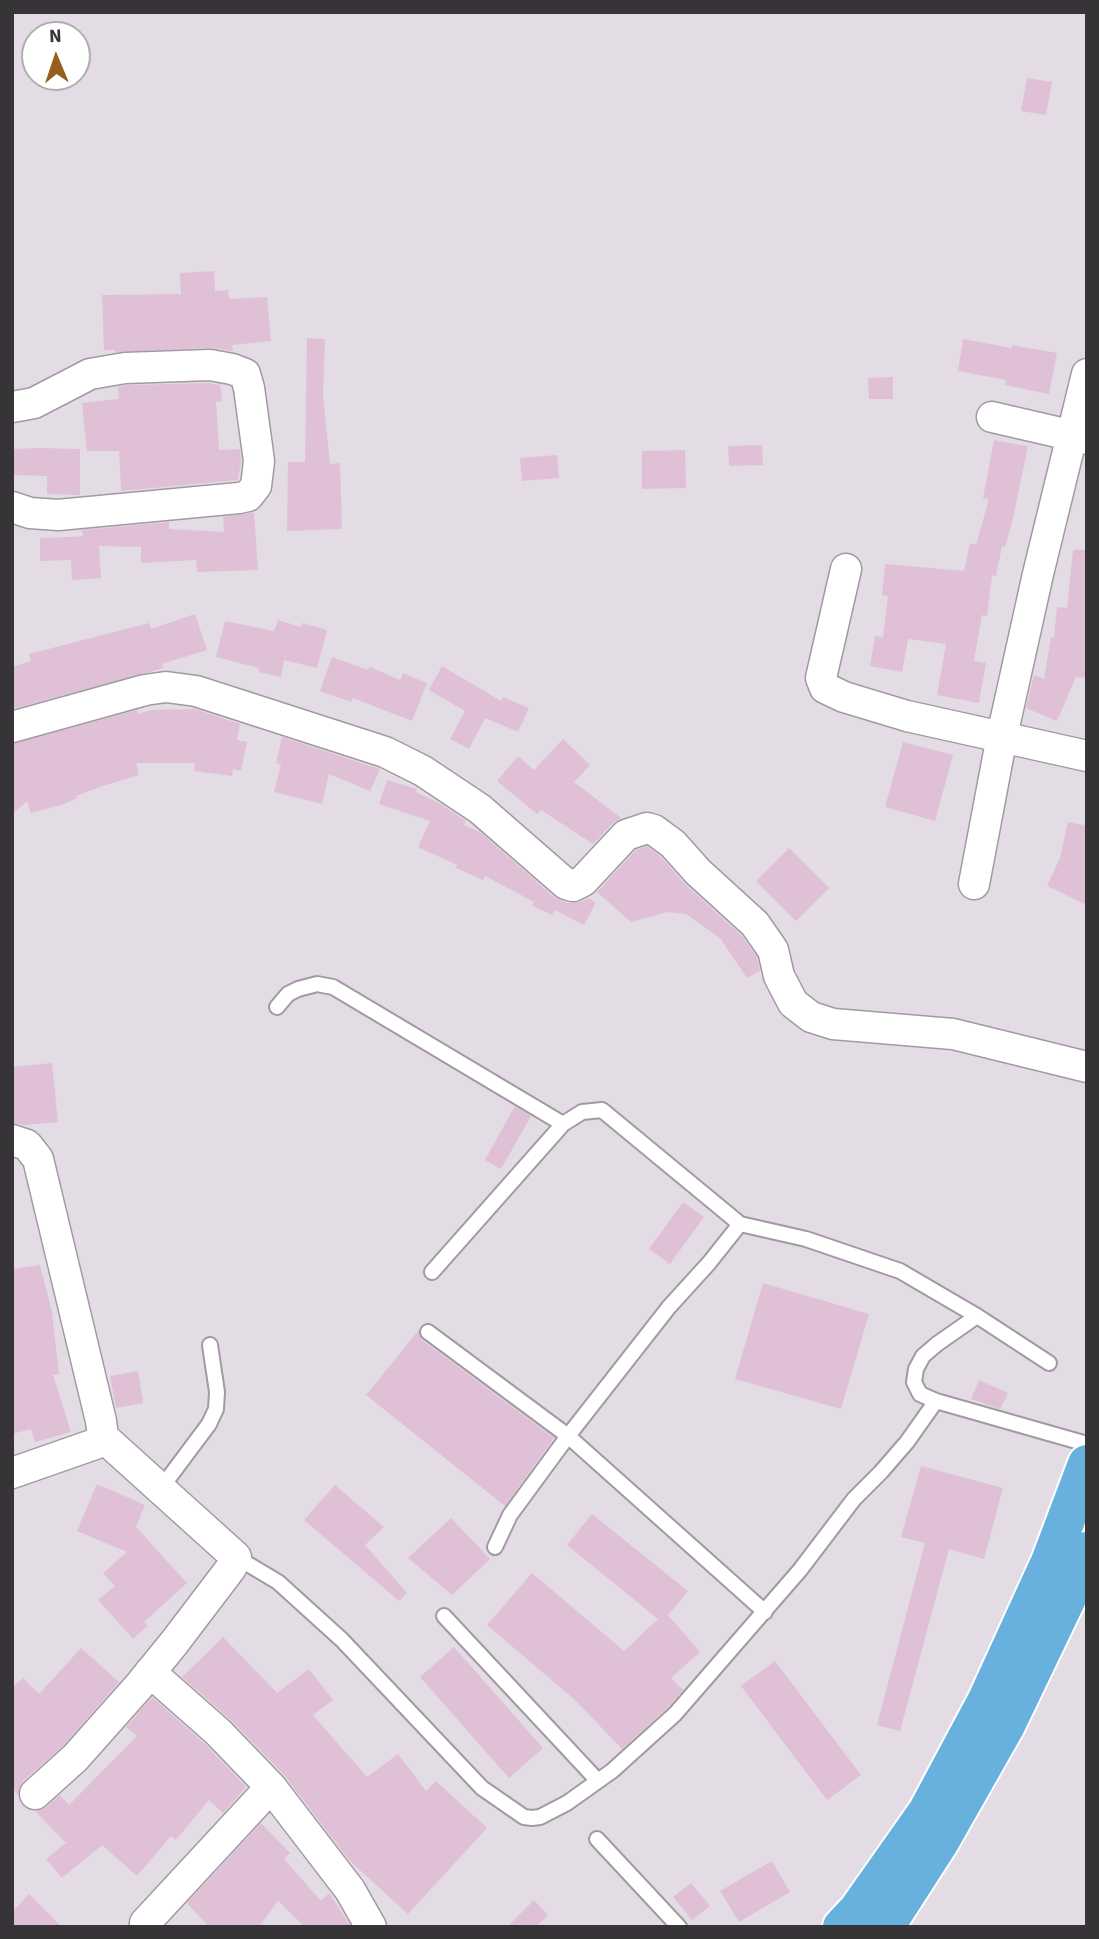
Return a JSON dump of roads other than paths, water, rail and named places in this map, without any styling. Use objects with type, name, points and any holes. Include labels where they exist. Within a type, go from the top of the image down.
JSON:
[{"type":"highway","points":[[842,1927],[858,1910],[927,1812],[987,1700],[1051,1562],[1087,1464]]},
{"type":"highway","points":[[885,1927],[939,1843],[1006,1725],[1087,1552]]},
{"type":"street","points":[[12,407],[34,403],[90,374],[125,368],[210,365],[232,369],[245,374],[247,381],[258,461],[256,486],[248,496],[239,498],[58,515],[30,513],[12,507]]},
{"type":"street","points":[[974,884],[1002,736],[1079,437],[1087,374]]},
{"type":"street","points":[[992,417],[1079,437]]},
{"type":"street","points":[[846,569],[821,678],[823,685],[832,692],[907,716],[1087,756]]},
{"type":"street","points":[[12,727],[145,690],[166,687],[196,691],[385,752],[423,771],[480,809],[566,884],[573,886],[583,881],[626,835],[648,828],[673,844],[698,872],[755,924],[773,950],[779,976],[793,1003],[811,1017],[833,1024],[953,1034],[1087,1067]]},
{"type":"street","points":[[12,1140],[27,1146],[38,1159],[101,1421],[112,1445],[236,1557],[231,1568],[150,1672],[75,1758],[35,1794]]},
{"type":"street","points":[[12,1473],[95,1444],[112,1445]]},
{"type":"street","points":[[150,1672],[218,1732],[271,1787],[350,1890],[371,1927]]},
{"type":"street","points":[[145,1923],[271,1787]]},
{"type":"lane","points":[[277,1007],[288,994],[298,989],[317,984],[333,987],[563,1124]]},
{"type":"lane","points":[[432,1272],[563,1124],[582,1112],[602,1110],[740,1224],[806,1239],[900,1271],[1049,1363]]},
{"type":"lane","points":[[495,1546],[510,1515],[568,1436],[669,1307],[740,1224]]},
{"type":"lane","points":[[976,1316],[923,1356],[916,1369],[914,1382],[920,1394],[936,1401],[1087,1444]]},
{"type":"lane","points":[[428,1332],[568,1436],[765,1612]]},
{"type":"lane","points":[[155,1486],[209,1424],[216,1409],[217,1392],[210,1345]]},
{"type":"lane","points":[[236,1557],[278,1582],[342,1640],[482,1788],[524,1817],[540,1816],[568,1803],[598,1781],[675,1714],[800,1570],[853,1499],[907,1442],[936,1401]]},
{"type":"lane","points":[[444,1616],[598,1781]]},
{"type":"lane","points":[[597,1839],[679,1927]]}]
